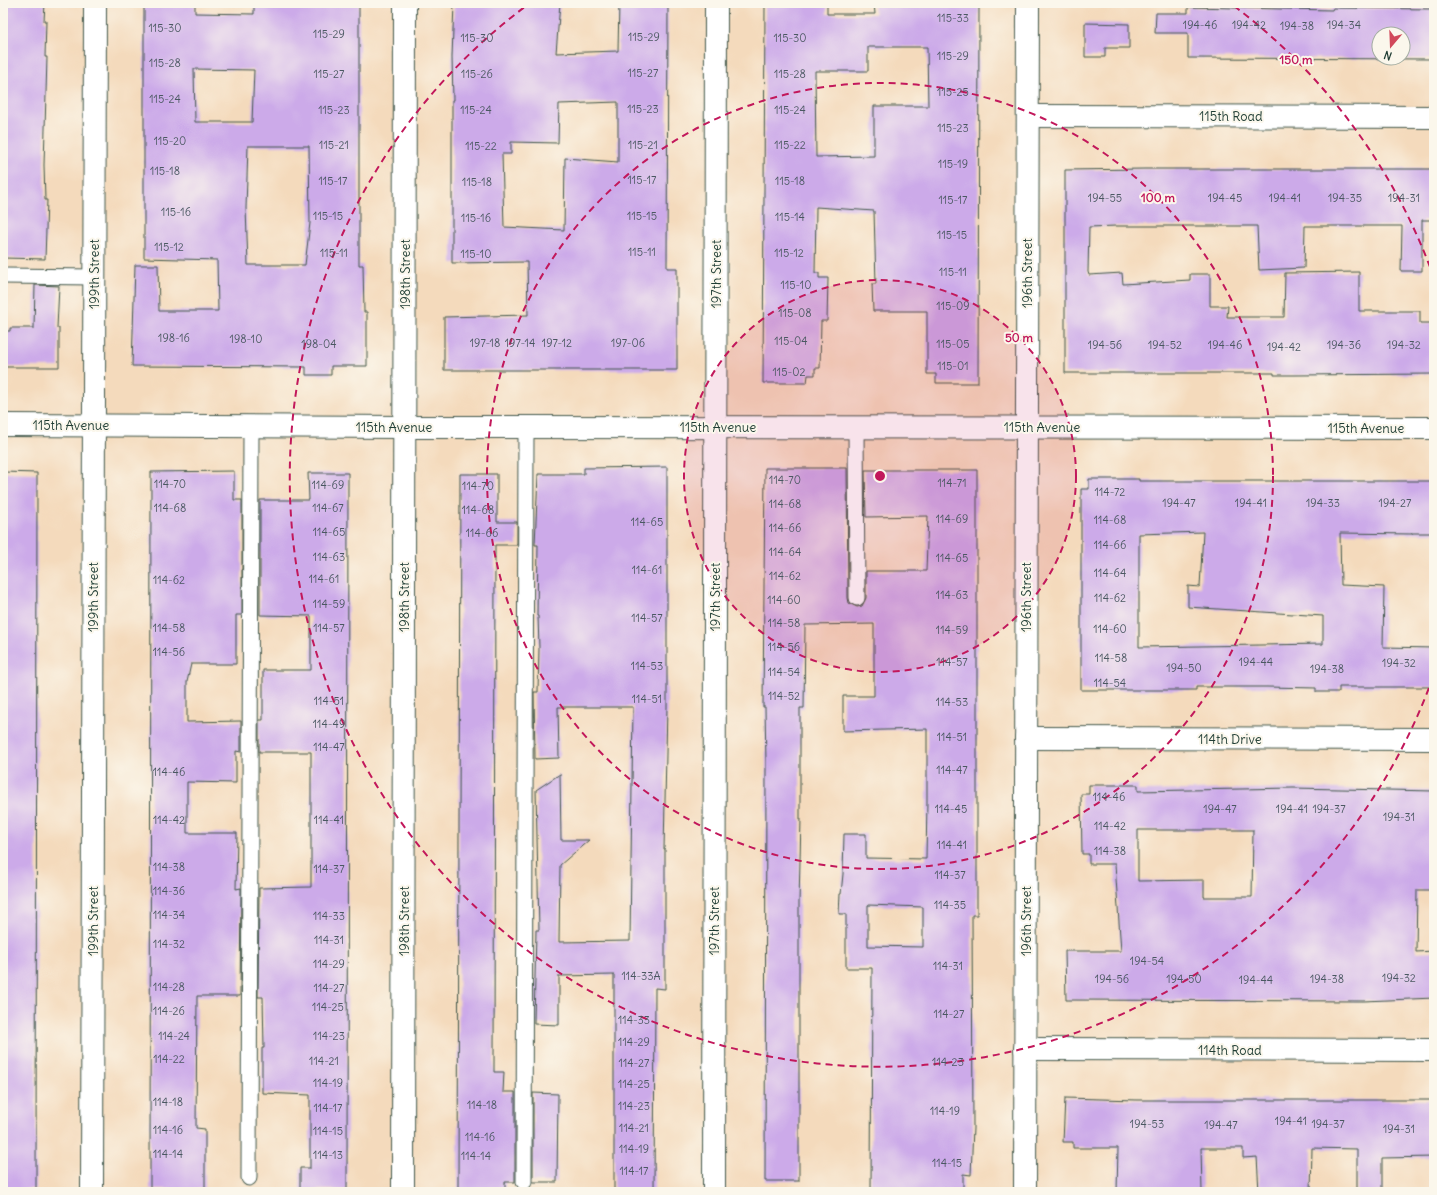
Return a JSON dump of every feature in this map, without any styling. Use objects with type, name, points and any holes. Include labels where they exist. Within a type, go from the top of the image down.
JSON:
[{"type":"street","name":"199th Street","points":[[92,1192],[95,3]]},
{"type":"street","name":"198th Street","points":[[403,1192],[405,3]]},
{"type":"street","name":"197th Street","points":[[714,1192],[716,3]]},
{"type":"street","name":"196th Street","points":[[1025,1192],[1028,3]]},
{"type":"street","name":"115th Road","points":[[1028,116],[1434,117]]},
{"type":"street","name":"115th Avenue","points":[[3,425],[1434,428]]},
{"type":"street","name":"114th Drive","points":[[1026,738],[1434,739]]},
{"type":"street","name":"114th Road","points":[[1025,1049],[1434,1050]]},
{"type":"lane","points":[[3,276],[94,277]]},
{"type":"lane","points":[[249,1178],[251,426]]},
{"type":"lane","points":[[524,1182],[526,427]]},
{"type":"lane","points":[[856,427],[857,598]]},
{"type":"building","points":[[3,3],[45,3],[45,57],[47,57],[44,165],[45,200],[47,200],[45,259],[3,258]]},
{"type":"building","points":[[144,3],[195,3],[195,13],[254,14],[254,3],[359,3],[359,265],[363,265],[364,312],[367,312],[367,366],[331,366],[331,375],[306,375],[306,367],[132,366],[135,265],[158,265],[159,311],[218,311],[217,260],[144,258]],"holes":[[[194,69],[254,70],[252,122],[195,122]],[[248,146],[309,146],[310,223],[305,265],[248,265],[246,208]]]},
{"type":"building","points":[[454,3],[560,3],[556,53],[618,51],[619,3],[668,3],[667,268],[677,268],[677,370],[444,370],[444,317],[528,315],[527,262],[452,263],[452,57]],"holes":[[[618,102],[618,162],[565,158],[564,230],[504,227],[502,154],[511,154],[511,142],[558,143],[559,104]]]},
{"type":"building","points":[[765,3],[827,3],[827,14],[875,14],[874,3],[979,4],[978,383],[936,383],[936,374],[927,374],[927,311],[873,311],[872,284],[876,284],[874,211],[816,207],[815,273],[819,273],[819,278],[828,278],[827,321],[821,321],[820,368],[815,368],[815,375],[808,375],[807,383],[763,383]],"holes":[[[868,47],[927,47],[928,106],[874,106],[874,156],[816,157],[815,71],[868,71]]]},
{"type":"building","points":[[1188,7],[1332,10],[1333,8],[1434,9],[1434,59],[1411,59],[1411,26],[1371,26],[1371,59],[1188,58],[1188,33],[1155,33],[1156,13],[1188,13]]},
{"type":"building","points":[[1085,23],[1129,24],[1129,48],[1105,48],[1105,57],[1085,57]]},
{"type":"building","points":[[1434,169],[1434,220],[1422,220],[1422,271],[1401,271],[1402,226],[1305,226],[1304,268],[1259,270],[1257,226],[1116,226],[1089,227],[1088,272],[1089,275],[1122,273],[1123,284],[1190,280],[1190,274],[1210,274],[1210,306],[1228,306],[1227,317],[1284,317],[1285,273],[1359,272],[1359,311],[1420,311],[1420,323],[1434,323],[1434,374],[1274,375],[1274,373],[1065,373],[1065,170]]},
{"type":"building","points":[[35,285],[59,286],[57,328],[59,328],[59,367],[3,367],[3,331],[10,331],[10,328],[34,328]]},
{"type":"building","points":[[667,467],[667,706],[664,849],[665,989],[655,988],[654,1192],[614,1192],[614,975],[559,976],[559,1025],[534,1024],[536,930],[539,930],[536,790],[560,774],[561,840],[589,840],[560,865],[559,942],[630,941],[633,707],[558,707],[559,758],[535,759],[534,692],[538,692],[539,648],[537,616],[538,545],[535,545],[538,474],[584,474],[584,468]]},
{"type":"building","points":[[765,468],[847,468],[848,598],[849,603],[857,607],[862,606],[866,598],[866,571],[926,571],[928,516],[866,517],[865,470],[977,470],[977,915],[972,915],[973,1128],[971,1175],[963,1174],[963,1192],[871,1192],[872,968],[846,968],[846,914],[839,914],[843,874],[844,834],[866,834],[866,858],[926,859],[927,801],[927,729],[843,731],[843,696],[874,696],[874,624],[805,625],[804,708],[800,708],[801,819],[799,902],[799,1181],[765,1181],[766,763],[765,707],[763,707]],"holes":[[[868,905],[923,907],[923,947],[868,946]]]},
{"type":"building","points":[[234,471],[234,500],[242,500],[242,615],[236,615],[236,664],[191,664],[187,682],[187,722],[241,721],[241,752],[236,751],[236,783],[187,782],[187,833],[237,833],[236,889],[241,888],[240,996],[197,996],[196,1128],[205,1129],[205,1189],[150,1189],[151,472]]},
{"type":"building","points":[[3,472],[37,473],[36,1189],[3,1189]]},
{"type":"building","points":[[308,473],[348,473],[347,1190],[300,1190],[300,1168],[310,1168],[310,1095],[262,1093],[262,1048],[264,1048],[263,997],[258,997],[259,888],[311,887],[311,752],[259,752],[259,720],[263,720],[263,670],[311,670],[311,616],[260,615],[260,500],[309,500]]},
{"type":"building","points":[[460,474],[497,474],[497,522],[517,522],[517,545],[495,545],[494,1072],[504,1072],[503,1092],[515,1092],[515,1182],[505,1182],[505,1190],[458,1190]]},
{"type":"building","points":[[1089,479],[1139,479],[1139,481],[1434,481],[1434,533],[1340,533],[1341,585],[1384,587],[1383,647],[1434,648],[1434,687],[1339,687],[1339,692],[1316,692],[1316,688],[1267,687],[1196,687],[1196,690],[1081,690],[1081,489],[1089,489]],"holes":[[[1203,532],[1200,587],[1188,586],[1188,607],[1323,616],[1323,644],[1139,647],[1139,534]]]},
{"type":"building","points":[[1089,785],[1138,785],[1138,791],[1293,788],[1434,791],[1434,890],[1417,890],[1416,952],[1434,951],[1434,998],[1364,1001],[1066,1000],[1065,951],[1121,951],[1115,864],[1089,864],[1089,854],[1082,854],[1081,794],[1089,794]],"holes":[[[1138,830],[1253,830],[1252,897],[1204,897],[1204,880],[1138,881]]]},
{"type":"building","points":[[533,1093],[558,1094],[557,1182],[533,1182]]},
{"type":"building","points":[[1065,1098],[1137,1100],[1434,1100],[1434,1157],[1382,1158],[1382,1192],[1357,1192],[1357,1149],[1312,1148],[1311,1192],[1259,1192],[1257,1157],[1243,1158],[1243,1148],[1201,1148],[1202,1192],[1117,1192],[1118,1148],[1073,1148],[1073,1142],[1063,1142]]}]
